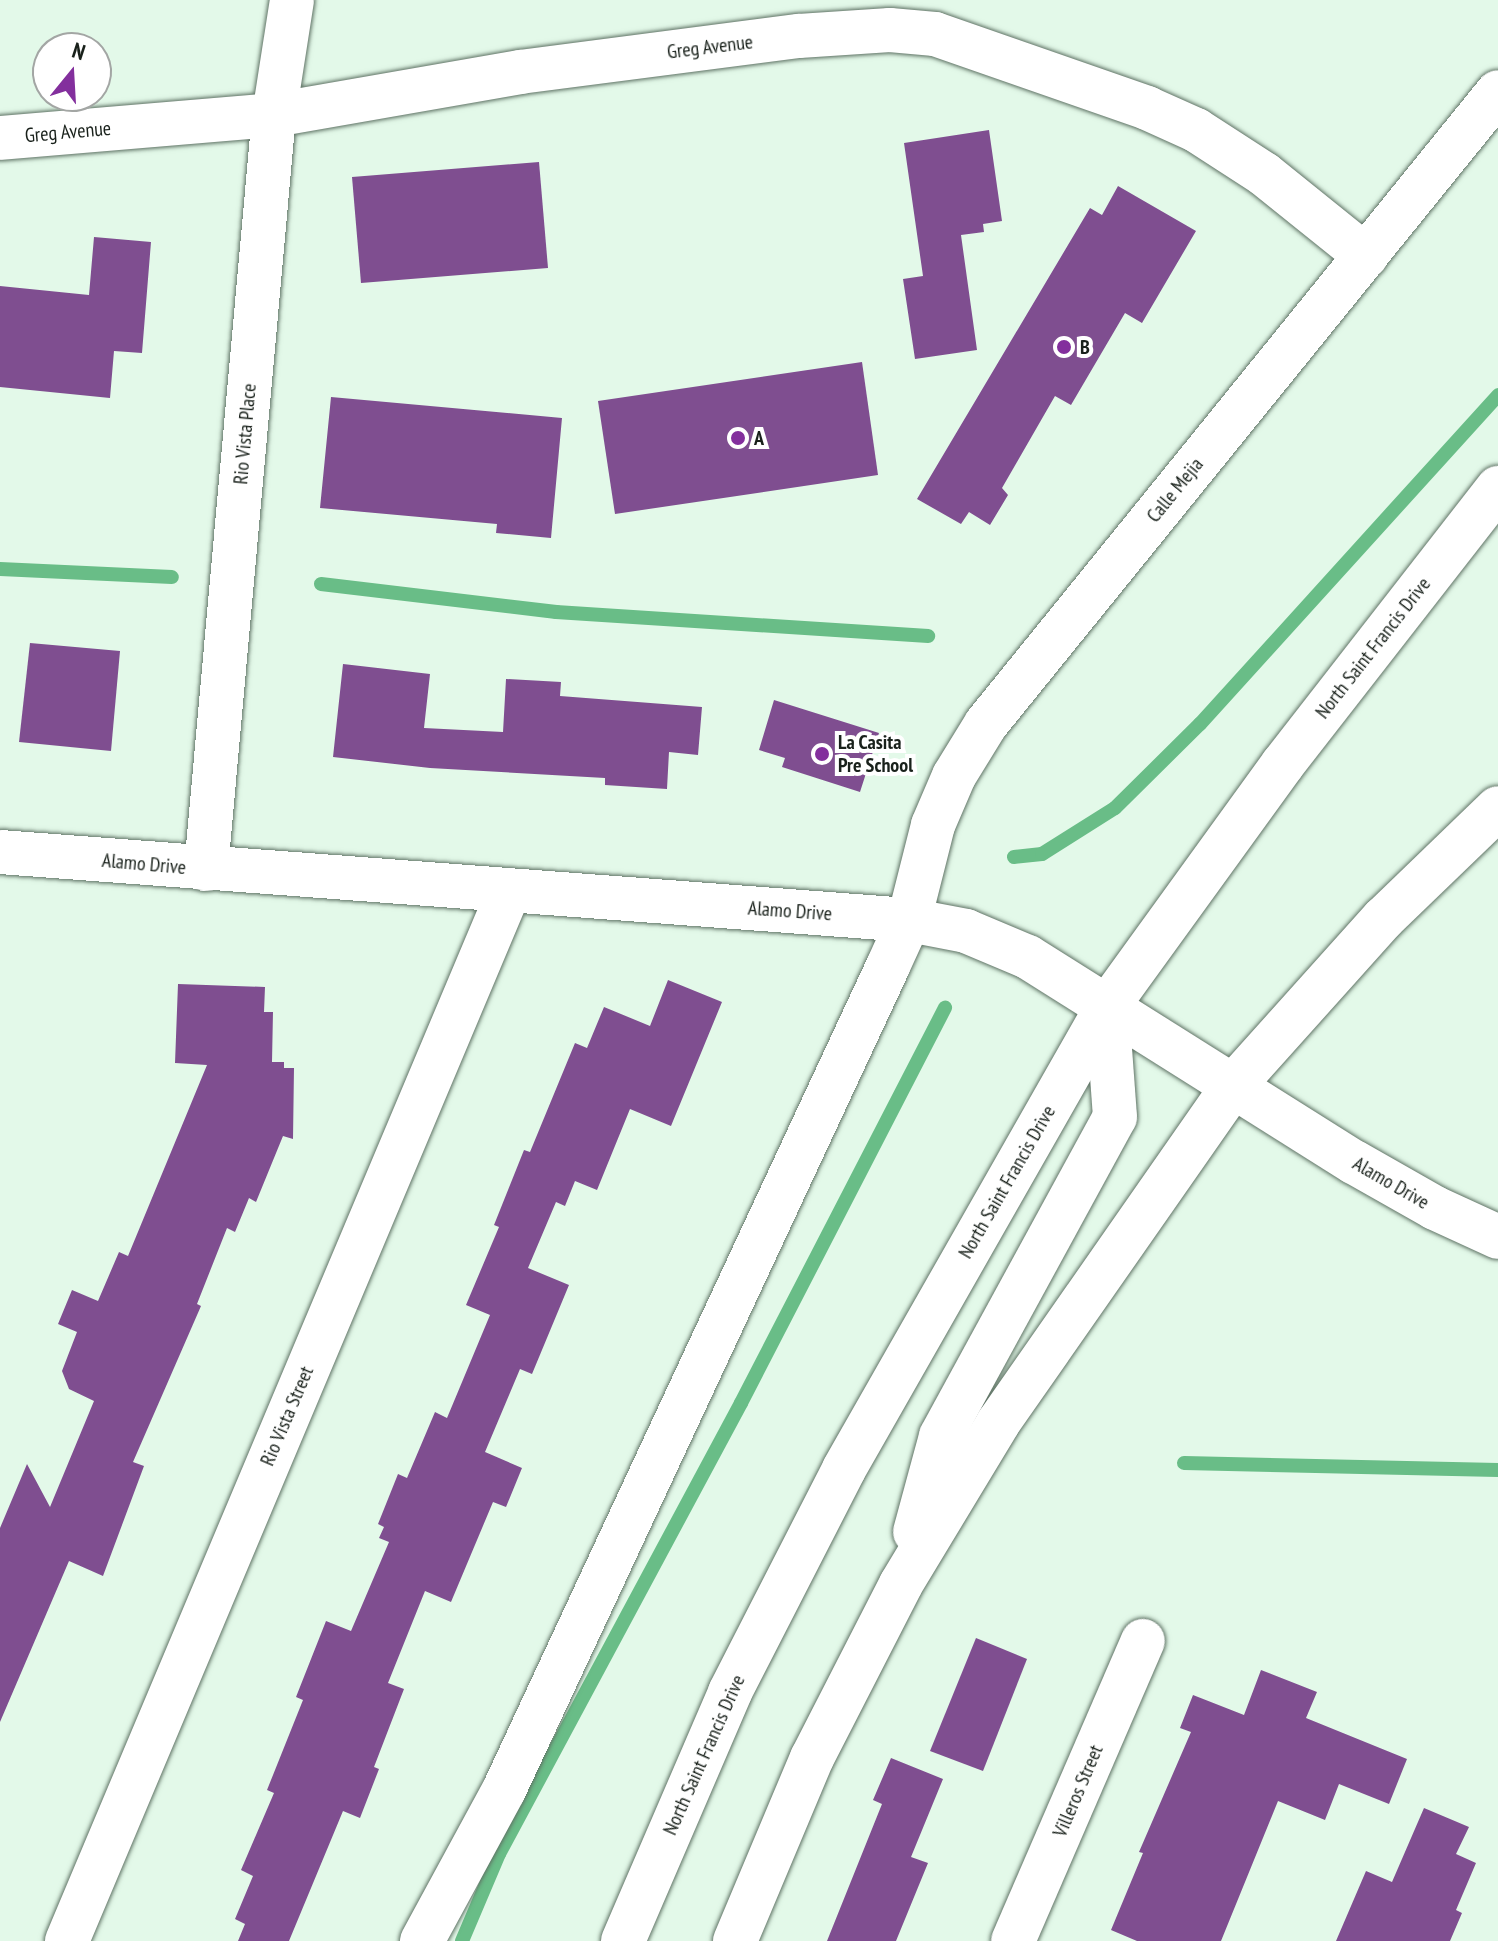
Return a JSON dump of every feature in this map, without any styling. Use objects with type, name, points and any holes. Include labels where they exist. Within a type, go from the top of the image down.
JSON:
[{"type":"main road","name":"Rio Vista Place","points":[[206,869],[274,115],[292,0]]},
{"type":"main road","name":"Greg Avenue","points":[[0,138],[274,115],[520,72],[799,36],[890,30],[935,34],[1147,108],[1196,130],[1264,174],[1366,256]]},
{"type":"main road","name":"Calle Mejia","points":[[422,1941],[504,1790],[909,920],[925,851],[942,800],[986,724],[1498,92]]},
{"type":"main road","name":"North Saint Francis Drive","points":[[623,1941],[730,1692],[830,1497],[1107,1007],[1283,764],[1498,488]]},
{"type":"main road","points":[[735,1941],[812,1758],[901,1584],[998,1423],[1233,1086],[1384,918],[1498,808]]},
{"type":"main road","name":"Alamo Drive","points":[[0,852],[909,920],[966,931],[1014,951],[1395,1186],[1498,1237]]},
{"type":"main road","name":"Rio Vista Street","points":[[67,1941],[509,891]]},
{"type":"main road","points":[[901,1584],[941,1436],[1115,1117],[1107,1007]]},
{"type":"main road","name":"Villeros Street","points":[[1013,1941],[1143,1641]]},
{"type":"building","points":[[989,130],[1002,221],[983,224],[984,232],[961,235],[977,350],[915,359],[903,279],[923,276],[904,143]]},
{"type":"building","points":[[539,162],[548,268],[361,283],[352,177]]},
{"type":"building","name":"B","points":[[1118,186],[1196,231],[1142,323],[1125,313],[1071,405],[1055,396],[1002,488],[1008,495],[990,525],[969,512],[961,524],[917,499],[1090,208],[1102,215]]},
{"type":"building","points":[[94,237],[151,242],[142,353],[114,351],[110,398],[0,387],[0,286],[89,295]]},
{"type":"building","name":"A","points":[[862,362],[878,475],[615,514],[598,401]]},
{"type":"building","points":[[331,397],[562,418],[551,538],[496,533],[497,524],[320,508]]},
{"type":"building","points":[[30,643],[120,651],[111,751],[19,742]]},
{"type":"building","points":[[343,664],[430,674],[424,728],[503,732],[506,679],[561,682],[560,696],[702,707],[698,755],[669,752],[667,789],[605,785],[605,778],[430,768],[333,757]]},
{"type":"building","name":"La Casita Pre School","points":[[774,700],[879,733],[860,792],[782,767],[785,758],[759,750]]},
{"type":"building","points":[[668,980],[722,1002],[671,1126],[630,1109],[597,1190],[575,1181],[565,1206],[556,1202],[528,1268],[569,1285],[532,1374],[520,1369],[485,1452],[522,1468],[506,1507],[493,1502],[451,1602],[425,1591],[388,1683],[404,1689],[374,1767],[379,1769],[360,1818],[343,1811],[289,1941],[238,1941],[245,1924],[235,1919],[253,1876],[241,1870],[274,1793],[267,1790],[303,1700],[296,1697],[326,1621],[351,1631],[389,1542],[379,1538],[384,1527],[378,1524],[398,1474],[407,1478],[435,1412],[447,1418],[490,1315],[466,1305],[499,1227],[494,1225],[524,1150],[530,1152],[575,1043],[587,1048],[604,1007],[650,1026]]},
{"type":"building","points":[[178,984],[265,987],[264,1012],[273,1012],[272,1062],[284,1062],[284,1068],[294,1068],[293,1139],[283,1136],[256,1202],[249,1198],[235,1232],[227,1228],[197,1304],[201,1306],[133,1462],[144,1466],[103,1576],[69,1561],[0,1722],[0,1528],[27,1464],[50,1507],[94,1401],[69,1389],[62,1371],[77,1332],[58,1324],[72,1290],[98,1301],[119,1252],[128,1256],[207,1065],[175,1063]]},
{"type":"building","points":[[976,1638],[1027,1659],[983,1771],[930,1751]]},
{"type":"building","points":[[1261,1670],[1317,1692],[1306,1718],[1407,1759],[1389,1804],[1339,1784],[1325,1820],[1278,1801],[1221,1941],[1137,1941],[1111,1930],[1143,1853],[1139,1852],[1191,1732],[1180,1728],[1193,1695],[1244,1715]]},
{"type":"building","points":[[891,1758],[943,1779],[911,1857],[928,1863],[896,1941],[827,1941],[882,1804],[873,1800]]},
{"type":"building","points":[[1424,1808],[1469,1827],[1456,1854],[1476,1863],[1456,1910],[1462,1913],[1450,1941],[1336,1941],[1366,1871],[1392,1882]]},
{"type":"waterway","points":[[1014,857],[1042,854],[1115,808],[1200,724],[1498,395]]},
{"type":"waterway","points":[[0,569],[172,577]]},
{"type":"waterway","points":[[321,584],[556,612],[928,636]]},
{"type":"waterway","points":[[462,1941],[499,1854],[741,1403],[945,1008]]},
{"type":"waterway","points":[[1184,1463],[1498,1470]]},
{"type":"place","name":"B","points":[[1064,347]]},
{"type":"place","name":"A","points":[[738,438]]},
{"type":"place","name":"La Casita Pre School","points":[[822,754]]}]
